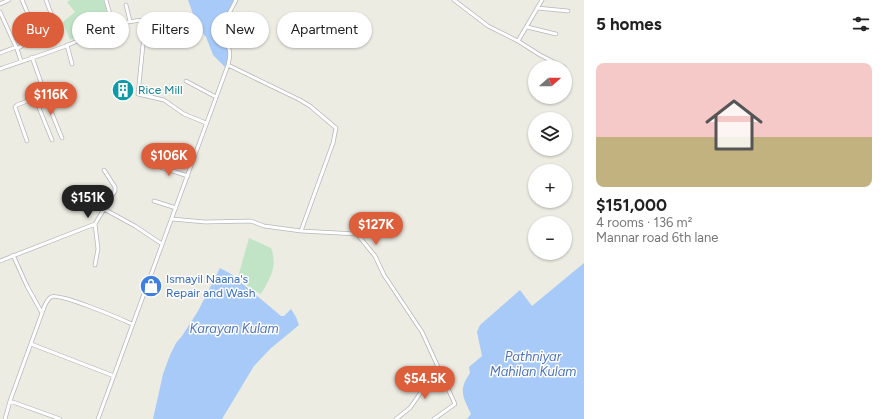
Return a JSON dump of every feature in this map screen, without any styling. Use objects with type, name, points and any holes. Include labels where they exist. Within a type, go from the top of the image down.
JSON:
[{"type":"street","points":[[0,4],[9,0]]},
{"type":"street","points":[[22,0],[27,12]]},
{"type":"street","points":[[46,0],[51,12]]},
{"type":"street","points":[[106,0],[109,12]]},
{"type":"street","points":[[98,419],[228,65],[231,55],[223,31],[224,24],[236,0]]},
{"type":"street","points":[[454,0],[488,26],[518,41],[550,60]]},
{"type":"street","points":[[518,41],[542,0]]},
{"type":"street","points":[[126,5],[130,21],[144,20],[145,25],[138,94],[140,96],[160,98],[184,114],[206,123]]},
{"type":"street","points":[[537,8],[568,11]]},
{"type":"street","points":[[0,12],[12,37]]},
{"type":"street","points":[[527,27],[556,34]]},
{"type":"street","points":[[0,69],[72,44]]},
{"type":"street","points":[[67,46],[72,64]]},
{"type":"street","points":[[0,53],[17,48],[20,61]]},
{"type":"street","points":[[32,57],[44,94],[62,138]]},
{"type":"street","points":[[228,65],[300,100],[310,106],[336,128],[333,143],[301,231]]},
{"type":"street","points":[[186,82],[216,97]]},
{"type":"street","points":[[27,141],[15,107],[17,104],[44,94]]},
{"type":"street","points":[[35,98],[52,140]]},
{"type":"street","points":[[154,165],[188,176]]},
{"type":"street","points":[[0,261],[95,224],[115,191],[115,187],[104,170]]},
{"type":"street","points":[[154,201],[176,208]]},
{"type":"street","points":[[104,209],[135,226],[162,244]]},
{"type":"street","points":[[172,219],[205,222],[251,221],[264,226],[301,231],[357,234],[375,256],[384,275],[422,332],[455,404],[434,419]]},
{"type":"street","points":[[95,224],[98,239],[95,265]]},
{"type":"street","points":[[13,255],[27,286],[42,313]]},
{"type":"street","points":[[0,417],[5,419],[10,401],[42,313],[47,301],[52,296],[69,299],[132,324]]},
{"type":"street","points":[[31,344],[114,376]]},
{"type":"street","points":[[396,419],[410,408],[437,366]]},
{"type":"street","points":[[10,401],[60,419]]},
{"type":"green space","points":[[70,0],[104,0],[107,12],[75,12],[67,2]]},
{"type":"green space","points":[[72,14],[72,39],[70,40],[64,25],[64,21]]},
{"type":"green space","points":[[249,238],[271,248],[273,255],[274,261],[272,272],[261,294],[253,290],[238,277]]},
{"type":"water","points":[[188,0],[234,0],[228,12],[211,12],[211,48],[227,48],[229,57],[225,67],[213,55],[206,37],[203,34],[203,12],[192,12]]},
{"type":"water","name":"Pathniyar Mahilan Kulam","points":[[584,263],[584,419],[467,419],[471,414],[464,398],[463,389],[466,379],[470,373],[469,367],[482,356],[477,332],[480,325],[520,290],[532,306]]},
{"type":"water","name":"Karayan Kulam","points":[[220,268],[231,274],[281,316],[284,316],[291,309],[299,325],[270,349],[254,366],[222,419],[153,419],[163,374],[170,355],[176,343],[198,311]]},
{"type":"place","name":"Rice Mill","points":[[123,90]]},
{"type":"place","name":"Ismayil Naana's Repair and Wash","points":[[151,286]]}]
